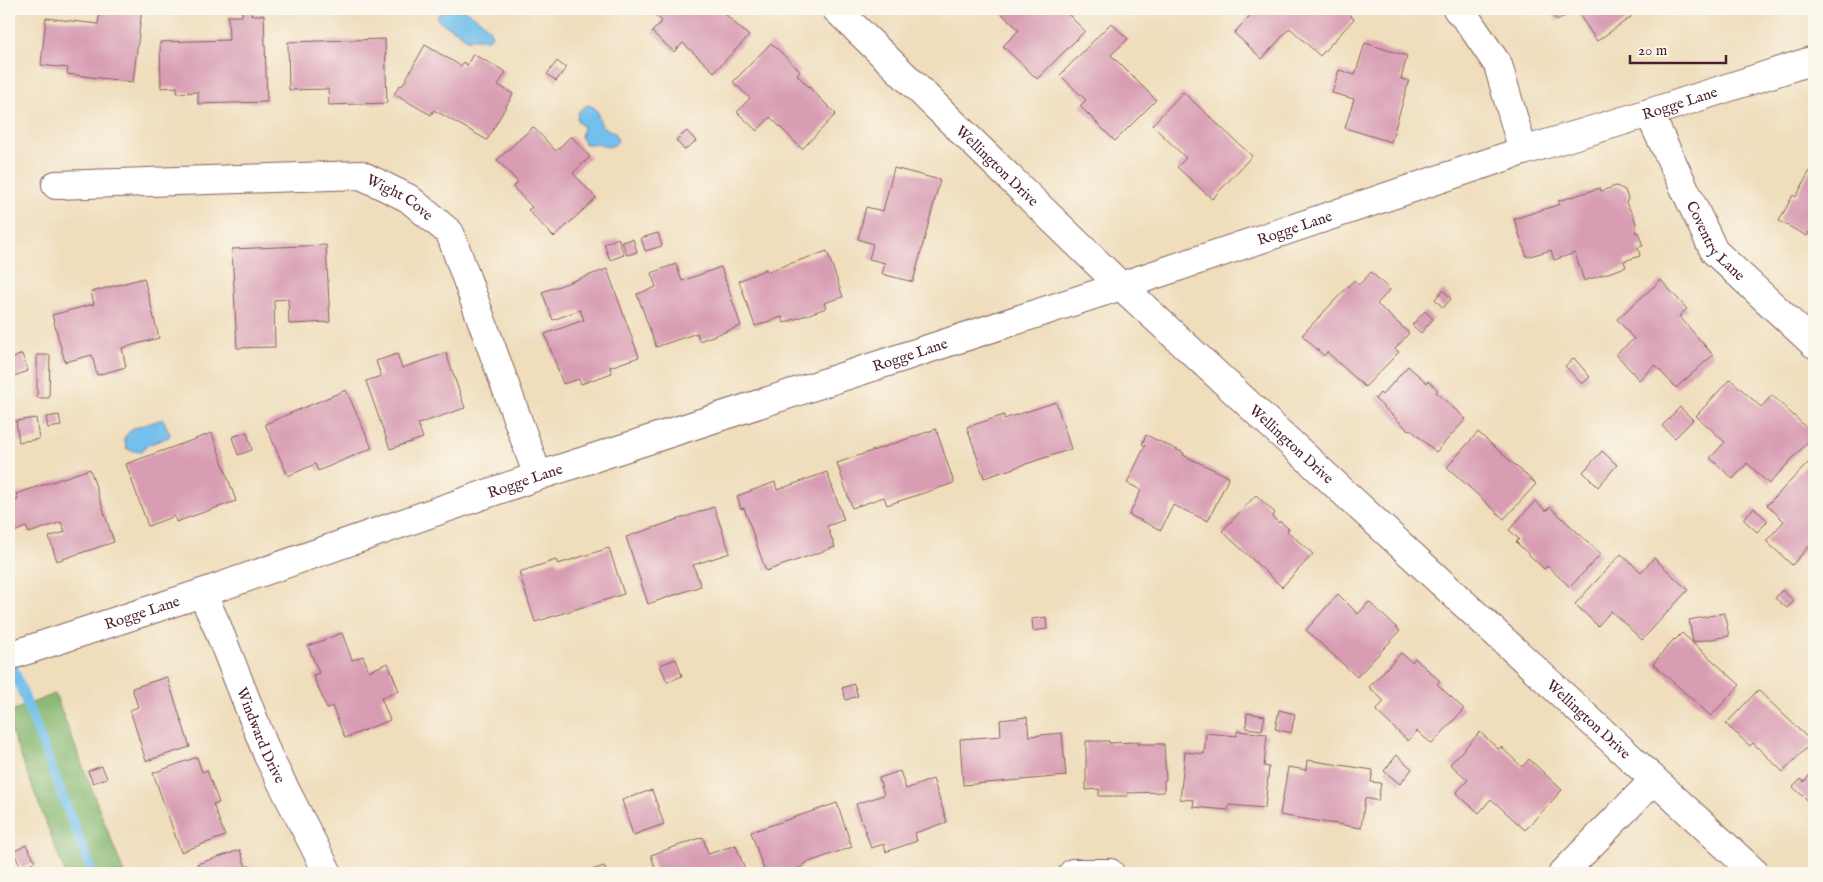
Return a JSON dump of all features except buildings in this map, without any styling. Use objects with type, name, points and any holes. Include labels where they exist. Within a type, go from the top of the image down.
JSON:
[{"type":"street","name":"Wellington Drive","points":[[836,9],[1122,286],[1755,873]]},
{"type":"street","points":[[1457,9],[1469,22],[1498,65],[1523,151]]},
{"type":"street","name":"Rogge Lane","points":[[19,653],[202,593],[538,476],[1122,286],[1523,151],[1648,114],[1814,60]]},
{"type":"street","name":"Coventry Lane","points":[[1648,114],[1714,251],[1814,344]]},
{"type":"street","name":"Wight Cove","points":[[56,185],[361,174],[408,198],[450,233],[538,476]]},
{"type":"street","name":"Windward Drive","points":[[202,593],[217,626],[268,756],[328,873]]},
{"type":"street","points":[[1563,873],[1654,780]]},
{"type":"street","points":[[1073,873],[1110,873]]},
{"type":"green space","points":[[55,694],[124,873],[65,873],[9,725],[9,712]]},
{"type":"water","points":[[443,9],[457,9],[469,13],[488,27],[492,36],[489,39],[467,39],[440,22],[437,17]]},
{"type":"water","points":[[587,105],[596,110],[602,126],[615,133],[618,141],[613,146],[608,147],[584,143],[581,137],[583,127],[577,120],[578,112]]},
{"type":"water","points":[[163,419],[170,434],[169,437],[147,445],[140,451],[127,449],[124,438],[130,431]]},
{"type":"waterway","points":[[9,657],[92,873]]}]
